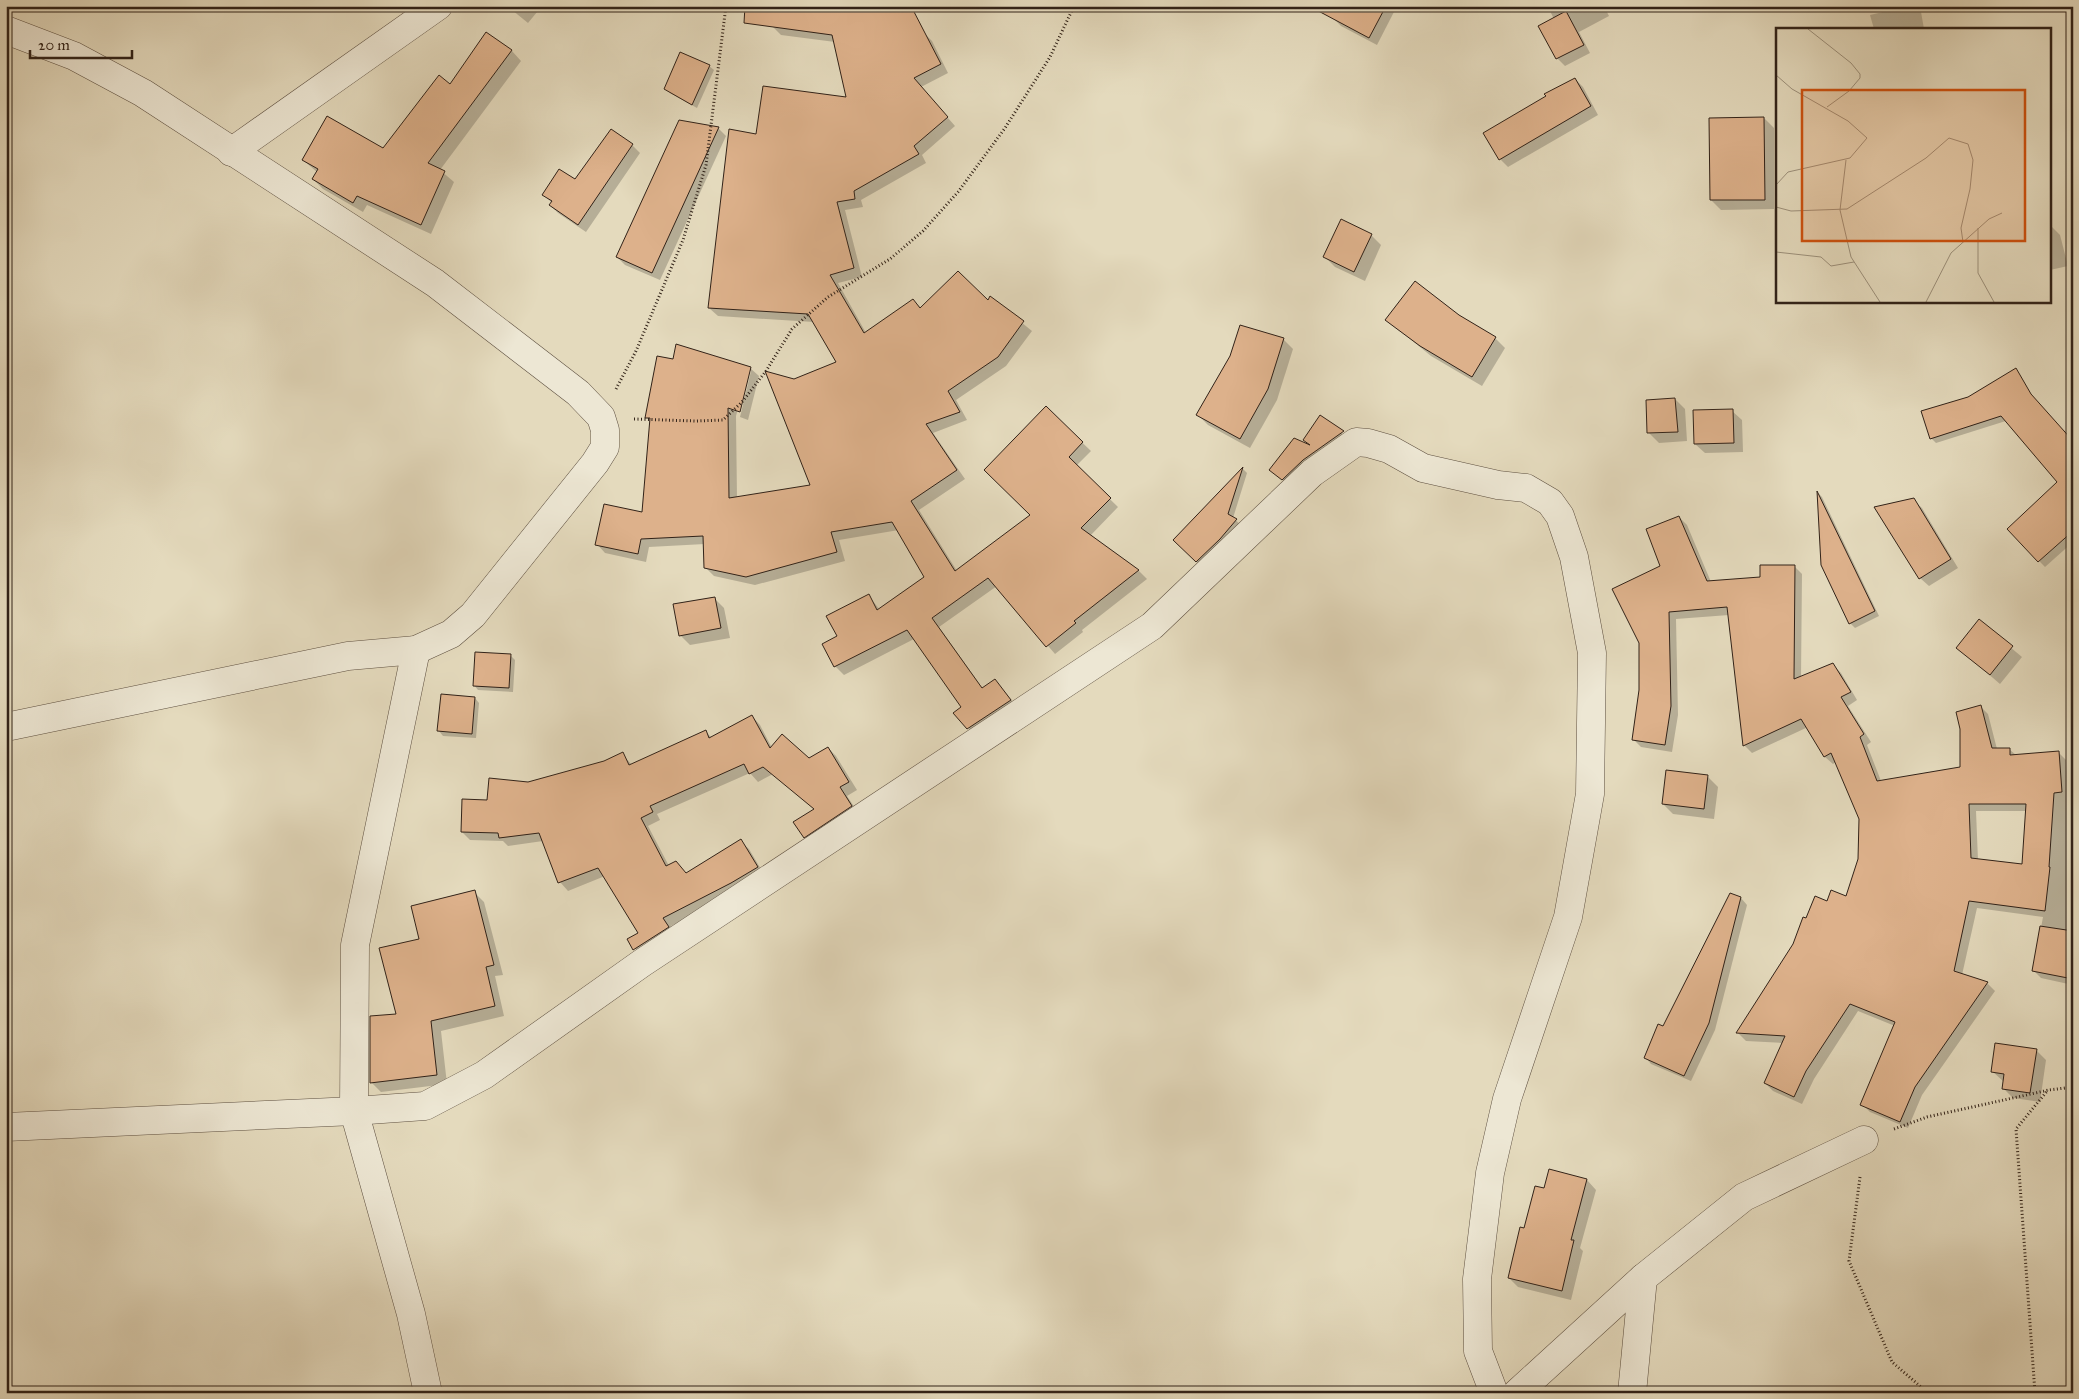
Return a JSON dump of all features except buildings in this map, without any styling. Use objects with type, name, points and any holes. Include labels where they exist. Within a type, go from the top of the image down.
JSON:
[{"type":"street","points":[[231,152],[438,6]]},
{"type":"street","points":[[6,30],[74,56],[142,94],[435,283],[578,393],[600,418],[604,430],[605,447],[595,463],[472,615],[451,634],[416,650],[348,656],[6,727]]},
{"type":"street","points":[[6,1127],[425,1106],[484,1075],[642,963],[1152,626],[1312,474],[1356,442],[1368,443],[1389,449],[1423,468],[1498,485],[1526,488],[1550,502],[1560,516],[1574,557],[1592,653],[1590,794],[1568,917],[1507,1100],[1490,1173],[1477,1279],[1478,1351],[1494,1393]]},
{"type":"street","points":[[416,650],[355,945],[354,1111],[411,1314],[428,1393]]},
{"type":"street","points":[[1517,1393],[1643,1278],[1744,1197],[1864,1140]]},
{"type":"street","points":[[1632,1393],[1643,1278]]},
{"type":"path","points":[[726,6],[706,165],[683,240],[636,351],[600,418],[695,422],[724,420],[742,402],[766,371],[792,329],[828,297],[890,259],[923,231],[958,192],[1005,128],[1050,57],[1074,6]]},
{"type":"path","points":[[1928,1393],[1892,1362],[1849,1261],[1864,1140],[1927,1117],[2049,1090],[2073,1087]]},
{"type":"path","points":[[2035,1393],[2016,1130],[2049,1090]]}]
